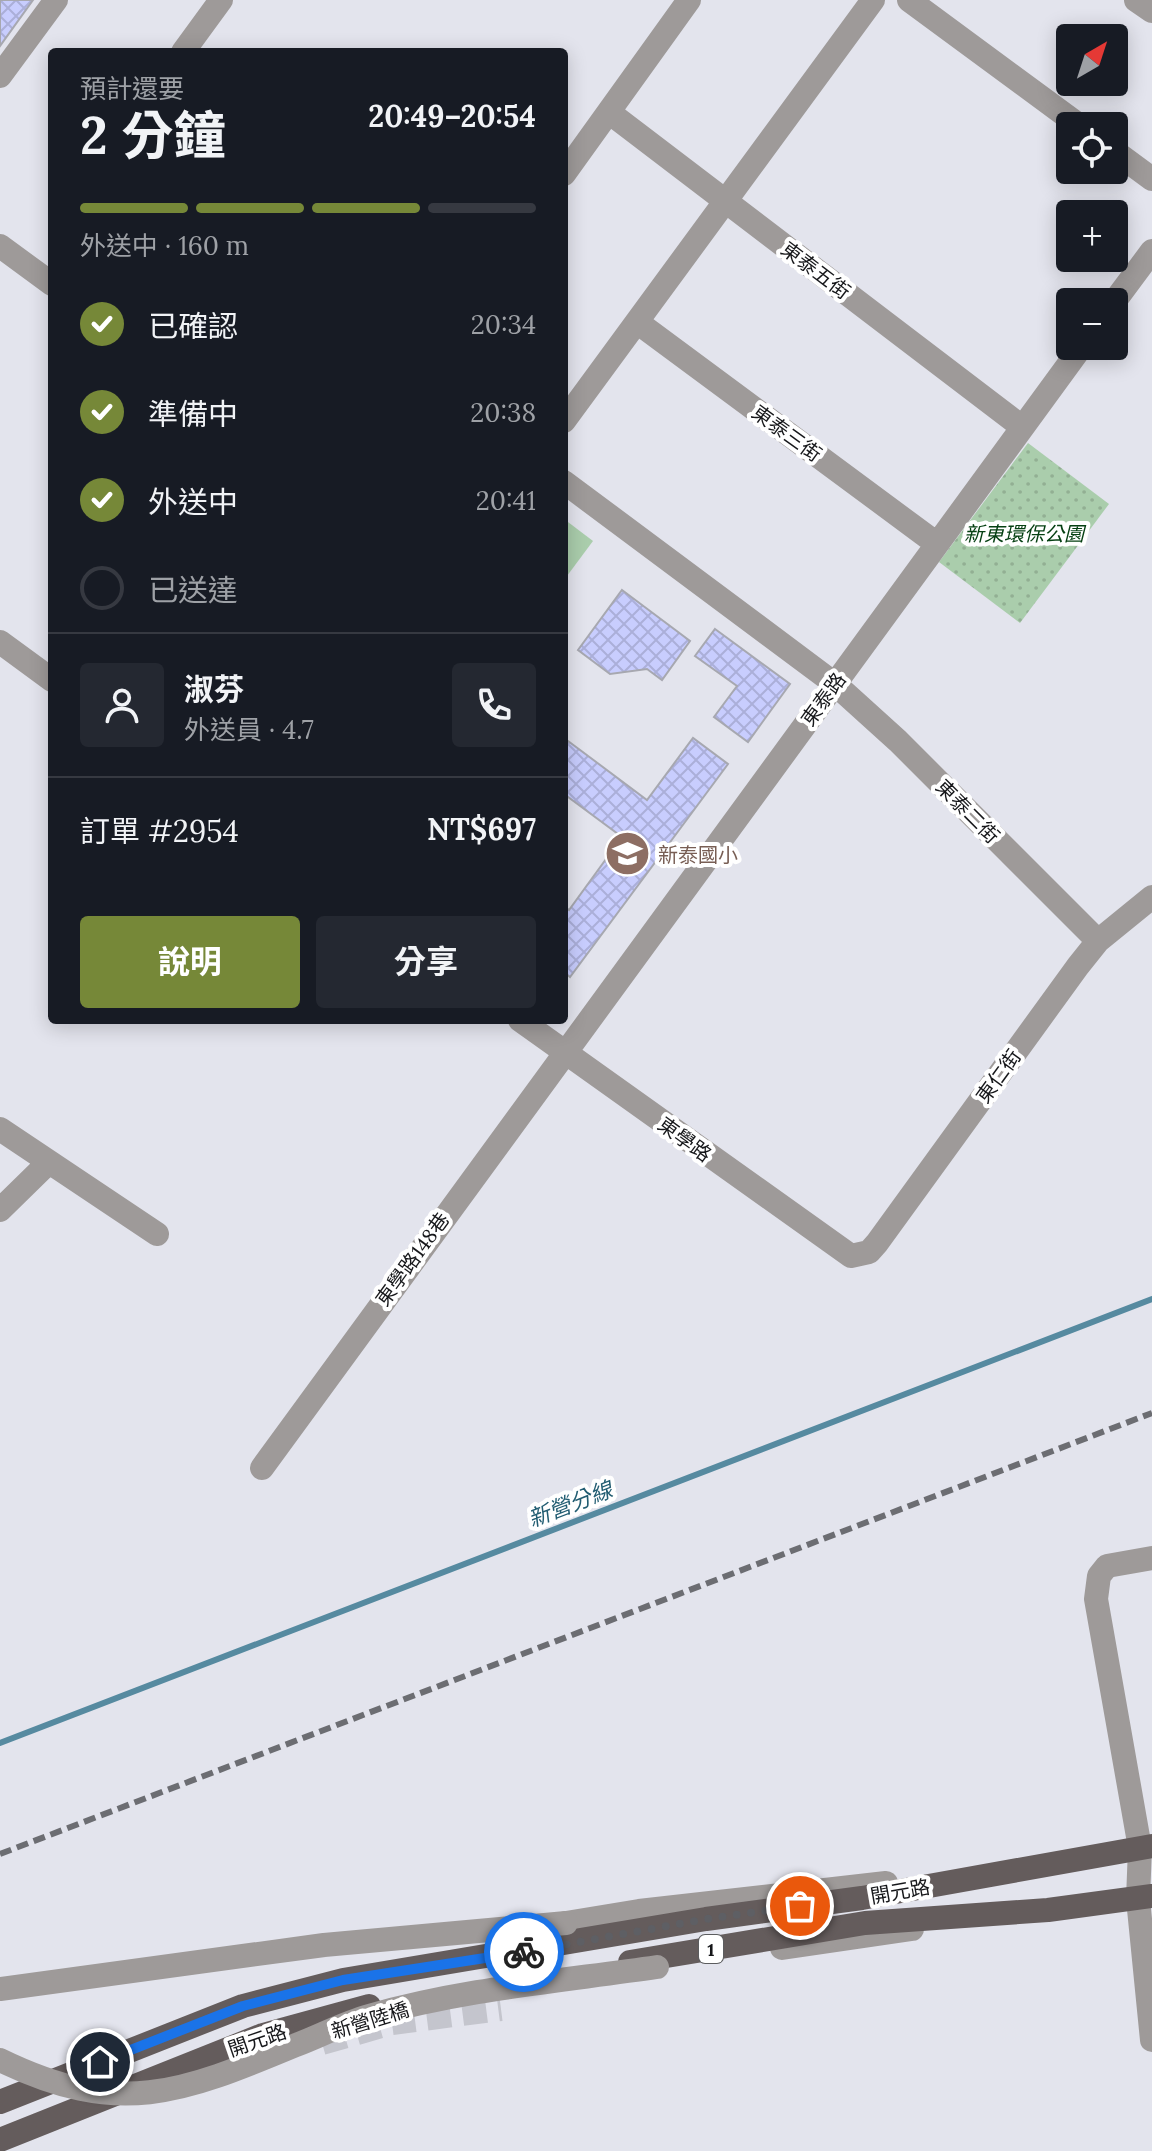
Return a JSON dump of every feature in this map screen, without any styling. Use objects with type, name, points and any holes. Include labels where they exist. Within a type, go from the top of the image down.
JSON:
[{"type":"main road","name":"開元路","points":[[0,2102],[243,2006],[343,1980],[1146,1847]]},
{"type":"main road","name":"開元路","points":[[0,2140],[263,2035],[377,2003],[865,1923],[1048,1910],[1145,1897]]},
{"type":"street","points":[[0,76],[56,0]]},
{"type":"street","points":[[186,48],[221,0]]},
{"type":"street","points":[[568,169],[689,0]]},
{"type":"street","points":[[568,416],[873,0]]},
{"type":"street","points":[[909,0],[1061,112]]},
{"type":"street","points":[[1136,0],[1152,11]]},
{"type":"street","name":"東泰五街","points":[[610,113],[1022,427]]},
{"type":"street","points":[[1128,161],[1152,179]]},
{"type":"street","points":[[0,246],[48,281]]},
{"type":"street","points":[[1124,288],[1152,251]]},
{"type":"street","name":"東泰三街","points":[[637,322],[937,544]]},
{"type":"street","name":"東泰路","points":[[567,1053],[1072,360]]},
{"type":"street","name":"東泰二街","points":[[568,485],[835,684],[1098,941]]},
{"type":"street","points":[[0,642],[48,677]]},
{"type":"street","name":"東仁街","points":[[851,1256],[869,1252],[877,1243],[1098,941],[1152,897]]},
{"type":"street","name":"東學路","points":[[526,1024],[851,1256]]},
{"type":"street","name":"東學路148巷","points":[[262,1468],[419,1248],[567,1053]]},
{"type":"street","points":[[0,1129],[157,1234]]},
{"type":"street","points":[[0,1210],[49,1162]]},
{"type":"street","points":[[1152,1558],[1107,1566],[1099,1576],[1096,1599],[1152,1870]]},
{"type":"street","points":[[1146,1847],[1145,1897],[1152,2040]]},
{"type":"street","points":[[0,1989],[324,1945],[566,1923],[639,1911],[1035,1867]]},
{"type":"street","name":"開元路","points":[[657,1967],[1048,1910]]},
{"type":"street","points":[[230,1962],[269,1941]]},
{"type":"street","name":"新營陸橋","points":[[0,2060],[32,2076],[74,2089],[126,2096],[180,2088],[235,2071],[367,2016],[465,1994],[657,1967]]},
{"type":"green space","name":"新東環保公園","points":[[1028,443],[1109,504],[1020,623],[939,562]]},
{"type":"green space","points":[[568,522],[593,541],[568,575]]},
{"type":"building","points":[[0,0],[33,0],[0,46]]},
{"type":"building","points":[[622,590],[690,641],[662,680],[647,669],[610,674],[578,650]]},
{"type":"building","points":[[715,629],[790,684],[748,742],[714,717],[737,686],[695,656]]},
{"type":"building","points":[[693,738],[728,764],[570,977],[568,909],[622,837],[568,797],[568,741],[647,800]]},
{"type":"waterway","name":"新營分線","points":[[0,1743],[1152,1299]]},
{"type":"tunnel","points":[[322,2043],[392,2023],[501,2009]]},
{"type":"railway","points":[[0,1854],[1152,1413]]},
{"type":"way so far","points":[[524,1952],[706,1919],[800,1906]]},
{"type":"place","name":"新泰國小","points":[[627,854]]},
{"type":"route","points":[[100,2062],[243,2006],[343,1980],[524,1952]]}]
